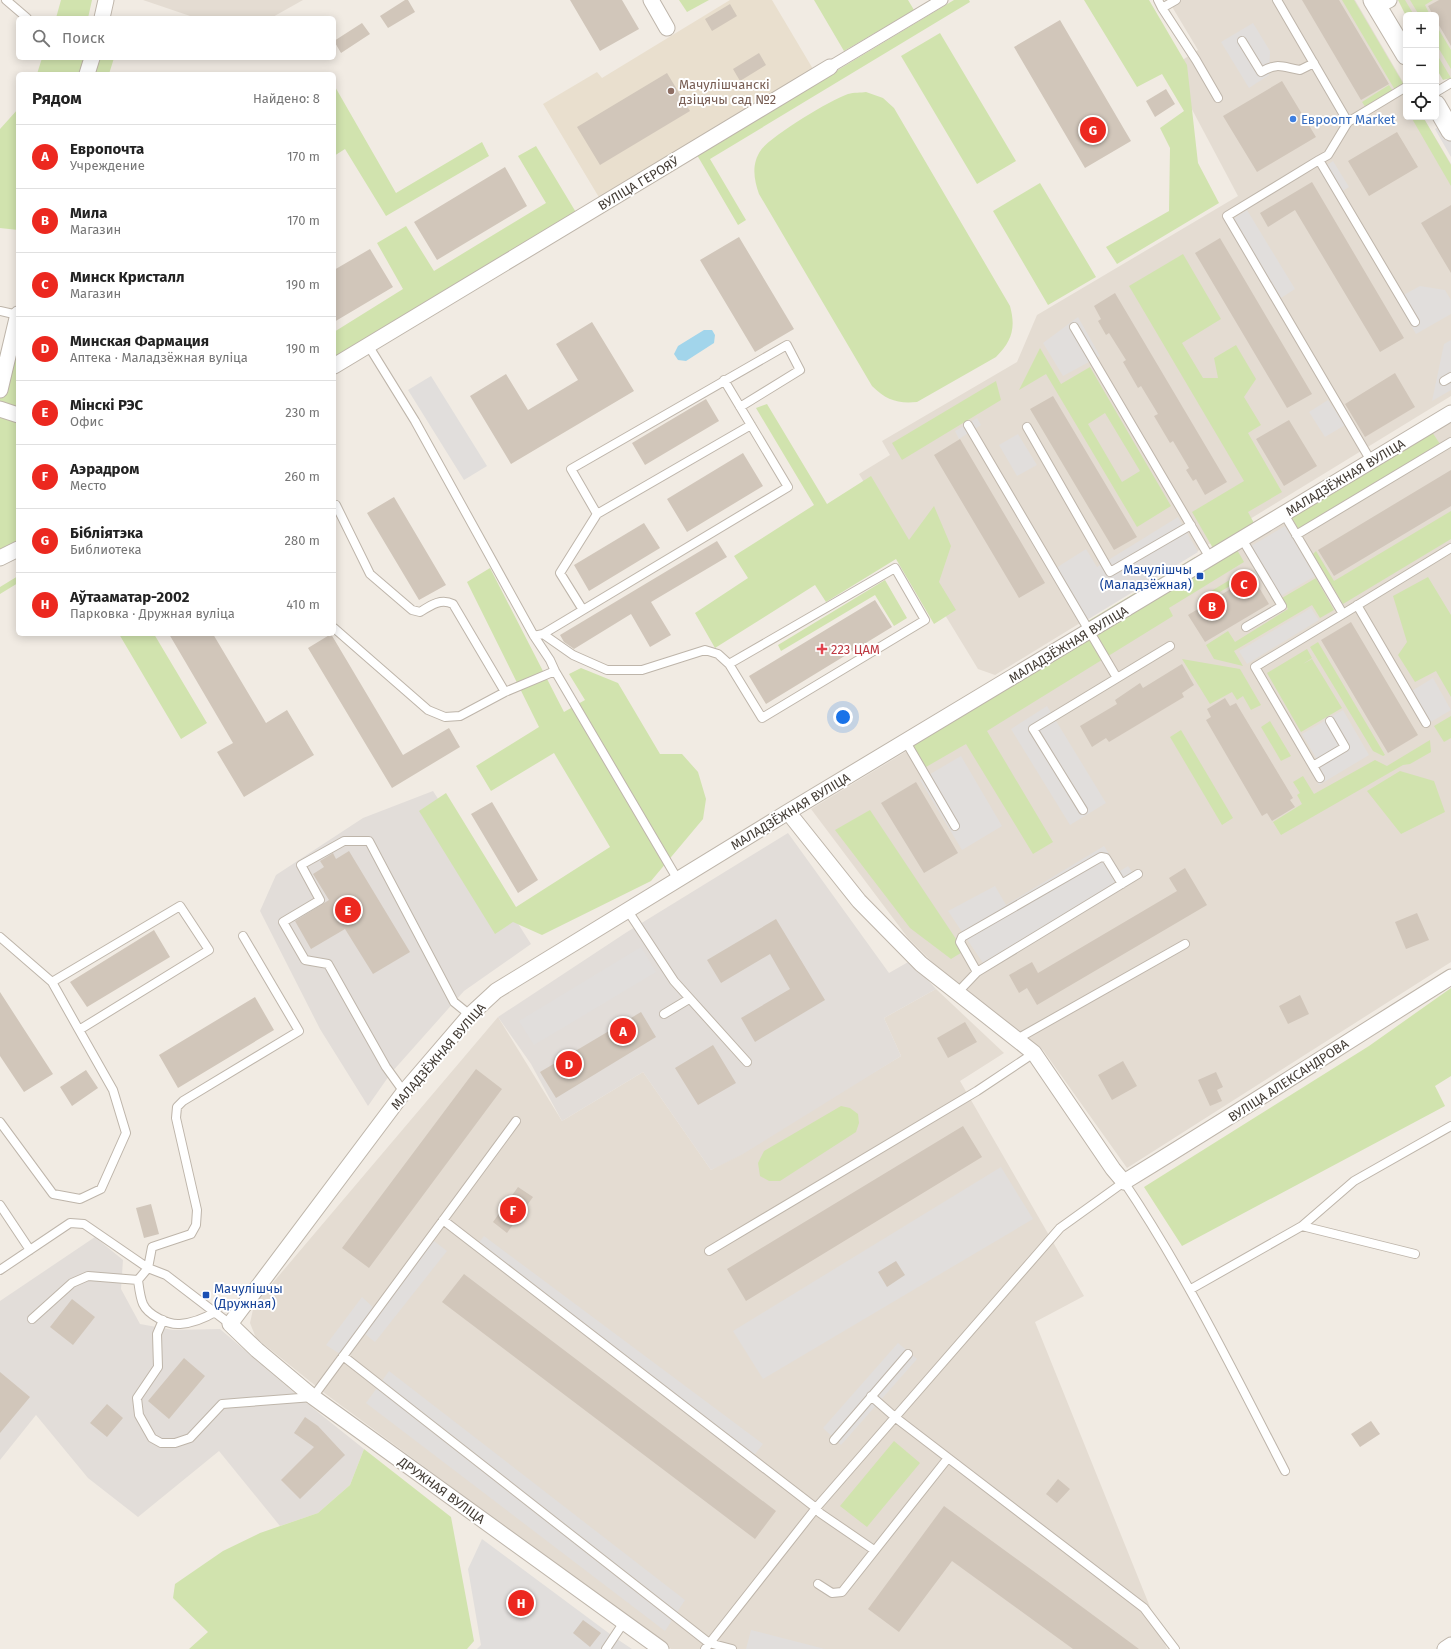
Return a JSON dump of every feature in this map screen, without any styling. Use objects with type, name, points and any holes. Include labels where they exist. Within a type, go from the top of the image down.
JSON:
[{"type":"street","points":[[102,16],[106,0]]},
{"type":"street","points":[[651,0],[667,28]]},
{"type":"street","name":"ВУЛІЦА ГЕРОЯЎ","points":[[336,365],[942,0]]},
{"type":"street","points":[[1380,2],[1403,49]]},
{"type":"street","points":[[1439,110],[1451,131]]},
{"type":"street","points":[[0,390],[16,322]]},
{"type":"street","points":[[0,409],[16,414]]},
{"type":"street","name":"МАЛАДЗЁЖНАЯ ВУЛІЦА","points":[[230,1324],[404,1092],[470,1015],[496,992],[788,812],[1451,413]]},
{"type":"street","points":[[0,558],[16,549]]},
{"type":"street","points":[[788,812],[859,901],[921,964],[1034,1053],[1113,1169],[1124,1182]]},
{"type":"street","name":"ВУЛІЦА АЛЕКСАНДРОВА","points":[[1124,1182],[1254,1103],[1358,1034],[1451,977]]},
{"type":"street","name":"ДРУЖНАЯ ВУЛІЦА","points":[[230,1324],[257,1350],[313,1397],[661,1649]]},
{"type":"street","points":[[1445,1649],[1451,1645]]},
{"type":"lane","points":[[6,0],[25,16]]},
{"type":"lane","points":[[1158,0],[1218,98]]},
{"type":"lane","points":[[1162,8],[1176,0]]},
{"type":"lane","points":[[1277,0],[1348,122]]},
{"type":"lane","points":[[1242,41],[1261,72],[1270,67],[1281,65],[1300,70],[1314,63]]},
{"type":"lane","points":[[1439,90],[1451,83]]},
{"type":"lane","points":[[1371,461],[1227,216],[1328,155],[1348,122],[1403,89]]},
{"type":"lane","points":[[1319,160],[1415,322]]},
{"type":"lane","points":[[0,311],[16,314]]},
{"type":"lane","points":[[1074,327],[1210,558]]},
{"type":"lane","points":[[368,345],[415,421],[534,636],[550,660],[555,671],[678,880]]},
{"type":"lane","points":[[597,514],[571,469],[787,345],[800,370],[740,407]]},
{"type":"lane","points":[[534,636],[543,634],[788,487],[724,380]]},
{"type":"lane","points":[[582,610],[560,573],[597,514],[751,425]]},
{"type":"lane","points":[[968,425],[1117,678]]},
{"type":"lane","points":[[1026,427],[1110,572],[1191,525]]},
{"type":"lane","points":[[1296,535],[1451,442]]},
{"type":"lane","points":[[336,505],[370,574],[412,610],[420,612],[441,601],[447,601],[453,604],[505,692]]},
{"type":"lane","points":[[1284,514],[1343,614]]},
{"type":"lane","points":[[1242,539],[1282,606],[1246,627]]},
{"type":"lane","points":[[1320,778],[1255,667],[1451,548]]},
{"type":"lane","points":[[543,634],[573,656],[607,670],[642,670],[705,650],[718,654],[729,664],[762,718],[925,620],[895,568],[729,664]]},
{"type":"lane","points":[[1357,605],[1426,723]]},
{"type":"lane","points":[[336,630],[428,710],[445,717],[460,716],[505,692],[555,671]]},
{"type":"lane","points":[[1083,810],[1033,728],[1170,646]]},
{"type":"lane","points":[[1313,766],[1345,747],[1330,721]]},
{"type":"lane","points":[[906,742],[955,826]]},
{"type":"lane","points":[[404,1092],[386,1067],[328,964],[305,960],[283,922],[320,900],[301,865],[344,841],[369,841],[454,1002],[470,1015]]},
{"type":"lane","points":[[977,972],[960,942],[962,938],[1101,857],[1106,858],[1122,884]]},
{"type":"lane","points":[[958,992],[977,972],[1138,874]]},
{"type":"lane","points":[[52,982],[180,906],[209,950],[79,1030]]},
{"type":"lane","points":[[628,911],[674,981],[747,1062]]},
{"type":"lane","points":[[0,936],[52,982],[113,1090],[126,1133],[101,1188],[80,1199],[53,1194],[0,1122]]},
{"type":"lane","points":[[138,1280],[148,1268],[152,1247],[191,1234],[196,1225],[197,1210],[176,1118],[177,1107],[183,1101],[299,1031],[243,936]]},
{"type":"lane","points":[[1017,1039],[1185,944]]},
{"type":"lane","points":[[664,1014],[689,999]]},
{"type":"lane","points":[[709,1251],[977,1091],[1034,1053]]},
{"type":"lane","points":[[163,1320],[157,1334],[158,1367],[137,1398],[139,1414],[152,1438],[161,1443],[175,1443],[190,1438],[222,1404],[313,1397],[516,1121]]},
{"type":"lane","points":[[1191,1290],[1302,1226],[1354,1181],[1451,1126]]},
{"type":"lane","points":[[707,1646],[816,1508],[1060,1228],[1124,1182],[1159,1234],[1191,1290],[1285,1471]]},
{"type":"lane","points":[[0,1205],[30,1250]]},
{"type":"lane","points":[[443,1220],[816,1508],[820,1513],[874,1550]]},
{"type":"lane","points":[[0,1270],[70,1223],[84,1224],[148,1268],[166,1275],[230,1324]]},
{"type":"lane","points":[[1302,1226],[1415,1254]]},
{"type":"lane","points":[[32,1319],[72,1283],[88,1276],[138,1280]]},
{"type":"lane","points":[[138,1280],[143,1304],[152,1314],[163,1320],[179,1324],[206,1317],[215,1312]]},
{"type":"lane","points":[[834,1440],[908,1354]]},
{"type":"lane","points":[[343,1356],[707,1646],[732,1649]]},
{"type":"lane","points":[[871,1396],[896,1418],[1144,1608],[1175,1649]]},
{"type":"lane","points":[[818,1584],[832,1593],[842,1592],[948,1458]]},
{"type":"lane","points":[[606,1649],[624,1622]]},
{"type":"shaded area","points":[[143,0],[303,0],[275,16],[190,16]]},
{"type":"shaded area","name":"Мачулішчанскі дзіцячы сад №2","points":[[730,0],[772,0],[813,69],[600,199],[543,104],[597,72],[602,78]]},
{"type":"shaded area","points":[[1168,0],[1355,0],[1403,82],[1403,120],[1425,120],[1451,164],[1451,396],[995,675],[978,669],[859,474],[890,455],[882,441],[1017,362],[1037,315],[1238,196],[1170,68],[1198,50]]},
{"type":"shaded area","points":[[1402,0],[1451,0],[1451,83],[1439,62],[1439,12],[1409,12]]},
{"type":"shaded area","points":[[1253,23],[1270,51],[1269,75],[1249,88],[1221,42]]},
{"type":"shaded area","points":[[1444,124],[1451,137],[1451,157],[1435,129]]},
{"type":"shaded area","points":[[1333,161],[1349,187],[1335,196],[1319,170]]},
{"type":"shaded area","points":[[1247,210],[1295,289],[1281,298],[1233,219]]},
{"type":"shaded area","points":[[1420,286],[1445,290],[1451,300],[1451,314],[1416,334],[1396,299]]},
{"type":"shaded area","points":[[1078,317],[1100,356],[1063,376],[1043,343]]},
{"type":"shaded area","points":[[1451,340],[1451,390],[1432,401],[1444,344]]},
{"type":"shaded area","points":[[431,376],[487,466],[464,480],[408,390]]},
{"type":"shaded area","points":[[1328,400],[1345,425],[1325,437],[1309,412]]},
{"type":"shaded area","points":[[977,418],[981,425],[959,439],[955,431]]},
{"type":"shaded area","points":[[1451,422],[1451,962],[1127,1168],[1043,1050],[939,969],[908,938],[811,809]]},
{"type":"shaded area","points":[[1018,434],[1037,465],[1017,476],[999,445]]},
{"type":"shaded area","points":[[1178,517],[1198,552],[1087,620],[1056,568],[1086,549],[1097,567]]},
{"type":"shaded area","points":[[1285,526],[1315,576],[1281,596],[1251,546]]},
{"type":"shaded area","points":[[1311,608],[1319,620],[1247,664],[1239,651]]},
{"type":"shaded area","points":[[1433,678],[1451,710],[1424,726],[1405,695]]},
{"type":"shaded area","points":[[1047,706],[1106,803],[1070,825],[1011,729]]},
{"type":"shaded area","points":[[1343,710],[1369,755],[1319,785],[1311,771],[1320,765],[1302,734]]},
{"type":"shaded area","points":[[961,756],[1002,826],[962,850],[920,780]]},
{"type":"shaded area","points":[[433,791],[531,944],[464,991],[391,1073],[368,1106],[320,1029],[260,911],[276,875],[363,818]]},
{"type":"shaded area","points":[[788,833],[889,973],[910,961],[936,989],[884,1018],[901,1056],[743,1154],[711,1170],[643,1072],[562,1121],[531,1064],[498,1017],[627,932]]},
{"type":"shaded area","points":[[1104,846],[1120,871],[1128,866],[1137,879],[987,969],[948,911],[995,886],[1006,905]]},
{"type":"shaded area","points":[[641,947],[656,972],[534,1045],[519,1021]]},
{"type":"shaded area","points":[[936,989],[1004,1053],[960,1081],[1084,1296],[1035,1322],[1167,1649],[671,1649],[327,1395],[256,1338],[250,1323],[254,1305],[498,1017],[562,1121],[643,1072],[711,1170],[901,1056],[884,1018]]},
{"type":"shaded area","points":[[1001,1167],[1033,1219],[763,1379],[733,1331]]},
{"type":"shaded area","points":[[484,1236],[763,1444],[752,1458],[476,1246]]},
{"type":"shaded area","points":[[95,1237],[123,1260],[121,1289],[140,1324],[173,1330],[220,1329],[304,1401],[364,1449],[350,1485],[318,1513],[280,1526],[219,1451],[138,1517],[88,1478],[36,1415],[0,1460],[0,1301]]},
{"type":"shaded area","points":[[430,1238],[447,1251],[375,1342],[361,1331],[343,1356],[326,1345],[362,1297],[376,1310]]},
{"type":"shaded area","points":[[898,1343],[917,1359],[841,1445],[823,1428]]},
{"type":"shaded area","points":[[389,1371],[685,1600],[665,1631],[366,1403]]},
{"type":"shaded area","points":[[482,1539],[632,1649],[477,1649],[481,1645],[468,1569]]},
{"type":"shaded area","points":[[751,1630],[825,1649],[746,1649]]},
{"type":"green space","points":[[61,0],[92,0],[88,16],[57,16]]},
{"type":"green space","points":[[679,0],[709,0],[687,12]]},
{"type":"green space","points":[[814,0],[908,0],[914,10],[844,51]]},
{"type":"green space","points":[[954,0],[969,0],[970,2],[710,159],[746,220],[738,225],[697,155]]},
{"type":"green space","points":[[1084,0],[1149,0],[1187,65],[1198,163],[1219,203],[1117,264],[1106,247],[1169,211],[1170,148],[1160,128],[1184,111],[1162,74],[1137,87]]},
{"type":"green space","points":[[1342,0],[1354,0],[1403,83],[1403,86],[1395,90]]},
{"type":"green space","points":[[1398,0],[1405,0],[1412,12],[1404,12]]},
{"type":"green space","points":[[1410,0],[1433,0],[1425,5],[1428,12],[1417,12]]},
{"type":"green space","points":[[1439,30],[1451,50],[1451,69],[1439,49]]},
{"type":"green space","points":[[940,33],[1016,161],[977,184],[901,56]]},
{"type":"green space","points":[[1439,58],[1451,78],[1443,80],[1439,73]]},
{"type":"green space","points":[[41,60],[113,60],[110,72],[38,72]]},
{"type":"green space","points":[[1389,85],[1393,91],[1366,108],[1362,102]]},
{"type":"green space","points":[[336,88],[396,193],[482,142],[489,156],[386,216],[345,149],[336,155]]},
{"type":"green space","points":[[866,92],[883,98],[894,108],[1010,306],[1012,314],[1013,321],[1009,340],[996,357],[917,402],[898,402],[882,395],[872,386],[759,194],[754,172],[756,161],[761,150],[776,136],[828,103],[850,93]]},
{"type":"green space","points":[[16,111],[16,230],[0,228],[0,129]]},
{"type":"green space","points":[[1413,120],[1425,120],[1451,165],[1451,186]]},
{"type":"green space","points":[[536,146],[577,214],[336,359],[336,331],[403,289],[377,243],[406,226],[434,271],[546,203],[518,156]]},
{"type":"green space","points":[[1040,183],[1096,277],[1048,305],[993,211]]},
{"type":"green space","points":[[1183,254],[1221,319],[1182,343],[1203,378],[1218,378],[1214,358],[1236,345],[1256,379],[1244,397],[1261,425],[1248,433],[1282,492],[1248,512],[1255,525],[1214,550],[1192,512],[1244,481],[1129,286]]},
{"type":"green space","points":[[1040,348],[1061,384],[1090,367],[1171,506],[1137,527],[1046,374],[1019,390]],"holes":[[[1105,413],[1140,471],[1122,482],[1088,424]]]},
{"type":"green space","points":[[0,352],[16,356],[16,545],[0,554]]},
{"type":"green space","points":[[996,381],[1001,400],[902,460],[892,443]]},
{"type":"green space","points":[[767,404],[827,504],[871,476],[909,540],[934,506],[951,546],[939,582],[956,610],[934,624],[896,559],[826,602],[815,585],[715,648],[695,613],[748,578],[734,556],[814,505],[756,408]]},
{"type":"green space","points":[[1432,432],[1440,444],[1299,530],[1290,515]]},
{"type":"green space","points":[[1451,511],[1451,539],[1343,604],[1313,554],[1316,551],[1334,581]]},
{"type":"green space","points":[[1236,548],[1244,562],[1169,608],[1173,616],[987,731],[1053,842],[1033,854],[966,744],[926,767],[912,744]]},
{"type":"green space","points":[[1195,557],[1197,560],[1090,625],[1088,621]]},
{"type":"green space","points":[[490,568],[564,712],[585,700],[569,674],[581,668],[618,683],[660,754],[682,754],[698,772],[706,799],[703,819],[651,881],[542,935],[513,922],[495,934],[419,811],[446,793],[516,907],[610,847],[554,753],[491,791],[476,766],[539,727],[467,582]]},
{"type":"green space","points":[[16,577],[16,584],[0,594],[0,587]]},
{"type":"green space","points":[[1428,577],[1451,615],[1451,697],[1436,671],[1415,682],[1398,655],[1407,642],[1393,596]]},
{"type":"green space","points":[[1233,578],[1235,583],[1201,603],[1198,599]]},
{"type":"green space","points":[[1316,578],[1334,610],[1320,618],[1312,605],[1234,651],[1243,666],[1214,659],[1206,645],[1228,631],[1235,642],[1288,609],[1282,598]]},
{"type":"green space","points":[[885,580],[907,618],[894,626],[875,595],[781,651],[778,645]]},
{"type":"green space","points":[[120,636],[155,636],[207,723],[181,739]]},
{"type":"green space","points":[[1318,642],[1385,755],[1383,756],[1373,751],[1310,647]]},
{"type":"green space","points":[[1307,649],[1312,658],[1303,664],[1312,659],[1342,708],[1301,732],[1267,673]]},
{"type":"green space","points":[[1182,659],[1240,669],[1261,705],[1251,710],[1243,696],[1237,700],[1232,692],[1210,704]]},
{"type":"green space","points":[[1451,716],[1451,738],[1444,742],[1434,726]]},
{"type":"green space","points":[[1270,721],[1291,756],[1281,761],[1261,727]]},
{"type":"green space","points":[[1181,730],[1233,818],[1222,825],[1170,737]]},
{"type":"green space","points":[[1430,740],[1431,752],[1410,764],[1403,765],[1281,835],[1273,822],[1302,804],[1297,795],[1300,793],[1293,782],[1303,776],[1314,794],[1375,760],[1387,766]]},
{"type":"green space","points":[[1400,771],[1434,781],[1445,812],[1401,834],[1367,791]]},
{"type":"green space","points":[[870,810],[964,951],[951,959],[910,928],[835,830]]},
{"type":"green space","points":[[1451,988],[1451,1076],[1435,1086],[1445,1106],[1182,1246],[1144,1187],[1369,1046]]},
{"type":"green space","points":[[841,1106],[850,1108],[858,1114],[859,1123],[856,1132],[780,1181],[769,1181],[760,1176],[758,1163],[764,1151]]},
{"type":"green space","points":[[894,1441],[920,1463],[867,1527],[840,1506]]},
{"type":"green space","points":[[364,1449],[451,1517],[474,1641],[467,1649],[189,1649],[208,1632],[173,1598],[175,1584],[223,1551],[260,1533],[318,1513],[350,1485]]},
{"type":"water","points":[[704,330],[712,330],[715,335],[714,343],[686,361],[678,360],[674,354],[678,346]]},
{"type":"building","points":[[405,0],[408,0],[415,12],[388,28],[380,16]]},
{"type":"building","points":[[570,0],[622,0],[639,29],[600,51]]},
{"type":"building","points":[[1302,0],[1339,0],[1389,84],[1361,100]]},
{"type":"building","points":[[1439,0],[1451,0],[1451,46],[1439,25],[1439,12],[1431,12],[1428,6]]},
{"type":"building","points":[[730,4],[737,16],[712,31],[705,19]]},
{"type":"building","points":[[1060,20],[1131,141],[1085,168],[1014,47]]},
{"type":"building","points":[[362,23],[370,34],[341,53],[336,44],[336,40]]},
{"type":"building","points":[[759,53],[766,65],[740,81],[733,69]]},
{"type":"building","name":"Мачулішчанскі дзіцячы сад №2","points":[[667,73],[690,111],[600,165],[577,127]]},
{"type":"building","points":[[1282,81],[1316,137],[1257,172],[1223,116]]},
{"type":"building","points":[[1166,89],[1175,104],[1155,117],[1146,101]]},
{"type":"building","points":[[1397,132],[1418,167],[1369,196],[1348,161]]},
{"type":"building","points":[[505,167],[527,206],[437,260],[414,222]]},
{"type":"building","points":[[1312,182],[1404,338],[1380,352],[1295,210],[1268,227],[1260,213]]},
{"type":"building","points":[[1451,205],[1451,273],[1421,223]]},
{"type":"building","points":[[739,237],[794,329],[755,352],[700,260]]},
{"type":"building","points":[[1220,238],[1312,394],[1287,408],[1195,253]]},
{"type":"building","points":[[370,249],[393,287],[336,321],[336,269]]},
{"type":"building","points":[[1115,293],[1227,482],[1205,495],[1196,479],[1193,481],[1186,470],[1189,468],[1173,441],[1170,443],[1154,416],[1158,414],[1141,386],[1138,388],[1123,362],[1126,360],[1109,333],[1106,335],[1098,321],[1101,319],[1094,306]]},
{"type":"building","points":[[592,322],[634,391],[511,464],[470,396],[506,374],[528,410],[578,380],[556,344]]},
{"type":"building","points":[[1395,373],[1415,407],[1365,437],[1345,404]]},
{"type":"building","points":[[1053,396],[1137,537],[1114,550],[1030,409]]},
{"type":"building","points":[[706,399],[719,421],[645,465],[632,443]]},
{"type":"building","points":[[1289,420],[1317,466],[1284,486],[1256,439]]},
{"type":"building","points":[[960,439],[1045,583],[1019,598],[934,455]]},
{"type":"building","points":[[743,453],[763,486],[687,532],[667,499]]},
{"type":"building","points":[[1451,470],[1451,506],[1334,576],[1318,550]]},
{"type":"building","points":[[394,497],[446,585],[419,600],[367,513]]},
{"type":"building","points":[[644,523],[660,548],[589,591],[574,565]]},
{"type":"building","points":[[717,541],[727,557],[651,602],[671,635],[650,647],[631,614],[574,649],[564,642],[560,635]]},
{"type":"building","points":[[1252,576],[1269,604],[1205,642],[1188,615]]},
{"type":"building","points":[[875,600],[892,627],[766,704],[749,676]]},
{"type":"building","points":[[1351,622],[1418,735],[1388,753],[1321,640]]},
{"type":"building","points":[[170,636],[214,636],[266,723],[287,710],[314,755],[244,797],[217,752],[233,743]]},
{"type":"building","points":[[328,636],[332,636],[403,755],[449,728],[460,747],[392,788],[308,648]]},
{"type":"building","points":[[1182,664],[1194,685],[1182,693],[1184,697],[1109,742],[1106,738],[1092,747],[1080,726],[1117,704],[1115,700],[1140,683],[1143,688]]},
{"type":"building","points":[[1225,698],[1230,706],[1236,703],[1293,798],[1290,800],[1295,807],[1272,821],[1267,813],[1262,816],[1206,720],[1211,717],[1207,709]]},
{"type":"building","points":[[916,782],[958,853],[924,873],[881,803]]},
{"type":"building","points":[[492,802],[538,880],[518,893],[471,814]]},
{"type":"building","points":[[349,851],[410,952],[373,974],[345,929],[311,949],[295,921],[329,900],[313,874],[324,867],[320,861],[333,853],[336,859]]},
{"type":"building","points":[[1185,868],[1207,905],[1037,1005],[1027,988],[1019,993],[1009,975],[1032,962],[1038,973],[1177,891],[1169,878]]},
{"type":"building","points":[[1417,913],[1429,940],[1406,949],[1395,922]]},
{"type":"building","points":[[776,919],[825,1000],[755,1042],[741,1018],[790,989],[770,954],[721,983],[707,960]]},
{"type":"building","points":[[154,930],[170,957],[87,1007],[70,982]]},
{"type":"building","points":[[0,992],[53,1074],[24,1092],[0,1056]]},
{"type":"building","points":[[1300,995],[1309,1014],[1288,1024],[1279,1006]]},
{"type":"building","points":[[255,997],[274,1030],[178,1088],[159,1055]]},
{"type":"building","points":[[641,1012],[656,1037],[556,1098],[540,1072]]},
{"type":"building","points":[[965,1022],[977,1042],[948,1058],[937,1038]]},
{"type":"building","points":[[713,1045],[736,1083],[698,1105],[675,1068]]},
{"type":"building","points":[[1123,1061],[1137,1086],[1112,1100],[1098,1075]]},
{"type":"building","points":[[476,1069],[502,1089],[369,1268],[342,1248]]},
{"type":"building","points":[[86,1070],[98,1088],[72,1106],[60,1087]]},
{"type":"building","points":[[1216,1072],[1223,1087],[1217,1090],[1222,1101],[1210,1106],[1198,1080]]},
{"type":"building","points":[[963,1126],[982,1157],[746,1301],[727,1269]]},
{"type":"building","points":[[518,1187],[533,1197],[507,1233],[493,1222]]},
{"type":"building","points":[[151,1204],[159,1234],[144,1238],[136,1208]]},
{"type":"building","points":[[896,1261],[905,1275],[887,1287],[878,1272]]},
{"type":"building","points":[[464,1274],[776,1511],[755,1539],[442,1302]]},
{"type":"building","points":[[72,1299],[95,1317],[73,1345],[50,1327]]},
{"type":"building","points":[[184,1358],[205,1376],[169,1419],[148,1401]]},
{"type":"building","points":[[0,1372],[30,1397],[0,1433]]},
{"type":"building","points":[[107,1404],[123,1418],[107,1437],[90,1423]]},
{"type":"building","points":[[305,1417],[318,1426],[345,1455],[300,1499],[281,1480],[314,1447],[294,1433]]},
{"type":"building","points":[[1371,1421],[1380,1434],[1360,1447],[1351,1434]]},
{"type":"building","points":[[1058,1479],[1070,1489],[1057,1503],[1046,1494]]},
{"type":"building","points":[[944,1506],[1139,1649],[1073,1649],[952,1561],[899,1632],[868,1609]]},
{"type":"building","points":[[583,1620],[601,1633],[590,1647],[573,1633]]},
{"type":"place","name":"Мачулішчанскі дзіцячы сад №2","points":[[671,91]]},
{"type":"place","name":"Евроопт Market","points":[[1293,119]]},
{"type":"place","name":"Бібліятэка","points":[[1093,130]]},
{"type":"place","name":"Мачулішчы (Маладзёжная)","points":[[1200,576]]},
{"type":"place","name":"Минск Кристалл","points":[[1244,584]]},
{"type":"place","name":"Мила","points":[[1212,606]]},
{"type":"place","name":"223 ЦAM","points":[[822,649]]},
{"type":"place","name":"Мінскі РЭС","points":[[348,910]]},
{"type":"place","name":"Европочта","points":[[623,1031]]},
{"type":"place","name":"Минская Фармация","points":[[569,1064]]},
{"type":"place","name":"Аэрадром","points":[[513,1210]]},
{"type":"place","name":"Мачулішчы (Дружная)","points":[[206,1295]]},
{"type":"place","name":"Аўтааматар-2002","points":[[521,1603]]}]
